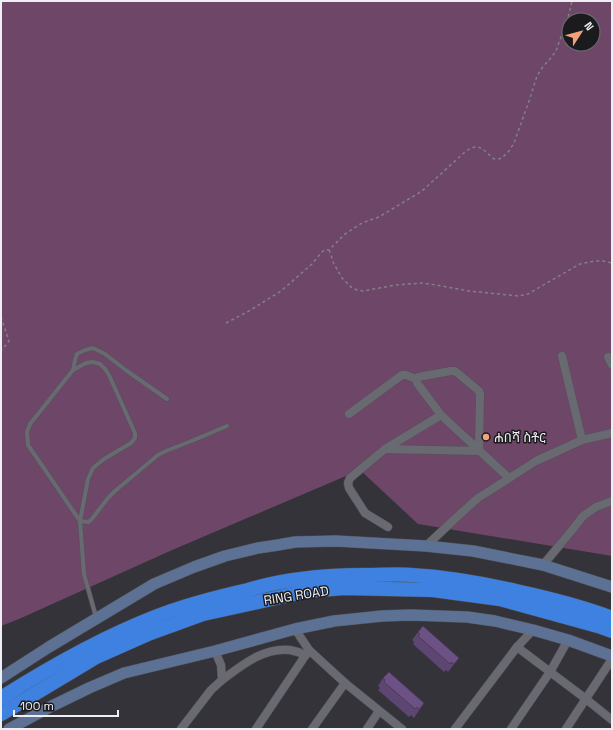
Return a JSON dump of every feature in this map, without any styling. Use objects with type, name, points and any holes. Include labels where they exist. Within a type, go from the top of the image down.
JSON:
[{"type":"highway","name":"RING ROAD","points":[[1,698],[66,659],[125,630],[156,617],[224,595],[302,578],[347,575],[433,577],[485,584],[548,598],[595,611],[612,618]]},
{"type":"highway","name":"RING ROAD","points":[[1,714],[96,657],[148,634],[203,614],[307,591],[344,588],[433,590],[500,599],[612,631]]},
{"type":"main road","points":[[1,678],[96,618],[154,584],[175,574],[225,556],[258,548],[295,542],[336,541],[426,546],[473,552],[543,565],[611,586]]},
{"type":"main road","points":[[9,729],[84,690],[124,673],[334,620],[418,615],[467,617],[533,630],[568,640],[612,658]]},
{"type":"street","points":[[562,356],[582,440]]},
{"type":"street","points":[[608,357],[612,366]]},
{"type":"street","points":[[416,379],[418,376],[455,371],[479,391],[479,451]]},
{"type":"street","points":[[349,414],[402,375],[416,379],[417,383],[440,414],[508,478]]},
{"type":"street","points":[[388,527],[365,513],[349,488],[348,483],[350,478],[385,449],[440,414]]},
{"type":"street","points":[[426,546],[478,498],[508,478],[536,461],[582,440],[612,433]]},
{"type":"street","points":[[385,449],[479,451]]},
{"type":"street","points":[[543,565],[583,516],[596,507],[612,501]]},
{"type":"street","points":[[295,629],[308,652],[402,729]]},
{"type":"street","points":[[455,729],[517,648],[533,630]]},
{"type":"street","points":[[511,729],[550,672],[568,640]]},
{"type":"street","points":[[517,648],[612,720]]},
{"type":"street","points":[[181,729],[211,690],[222,680],[245,664],[257,657],[279,650],[308,652]]},
{"type":"street","points":[[215,651],[220,665],[222,680]]},
{"type":"street","points":[[256,729],[308,652]]},
{"type":"street","points":[[566,729],[612,658]]},
{"type":"street","points":[[312,729],[345,683]]},
{"type":"street","points":[[367,729],[379,711]]},
{"type":"lane","points":[[73,370],[74,360],[77,354],[93,348],[105,354],[167,399]]},
{"type":"lane","points":[[96,618],[84,574],[80,521],[88,479],[93,468],[104,459],[131,443],[135,438],[135,433],[109,375],[100,364],[93,362],[86,363],[73,370],[30,424],[27,432],[28,445],[80,521],[88,522],[108,498],[158,455],[166,450],[227,426]]},
{"type":"path","points":[[226,323],[281,291],[312,264],[324,250],[329,250],[345,234],[362,223],[379,217],[422,191],[473,146],[480,147],[494,159],[503,157],[514,143],[537,76],[556,51],[570,14],[572,1]]},
{"type":"path","points":[[329,250],[333,262],[342,278],[352,288],[363,292],[396,285],[422,283],[469,291],[519,296],[528,294],[580,264],[595,261],[612,263]]},
{"type":"path","points":[[1,318],[9,341],[1,351]]},
{"type":"shaded area","points":[[1,1],[612,1],[612,556],[418,524],[360,470],[170,551],[1,626]]},
{"type":"building","points":[[423,626],[459,658],[454,664],[451,662],[450,664],[418,636],[420,634],[418,632]]},
{"type":"building","points":[[389,672],[424,703],[419,710],[417,707],[415,709],[384,682],[385,680],[383,678]]},
{"type":"place","name":"ሐበሻ ስቶር","points":[[486,437]]}]
